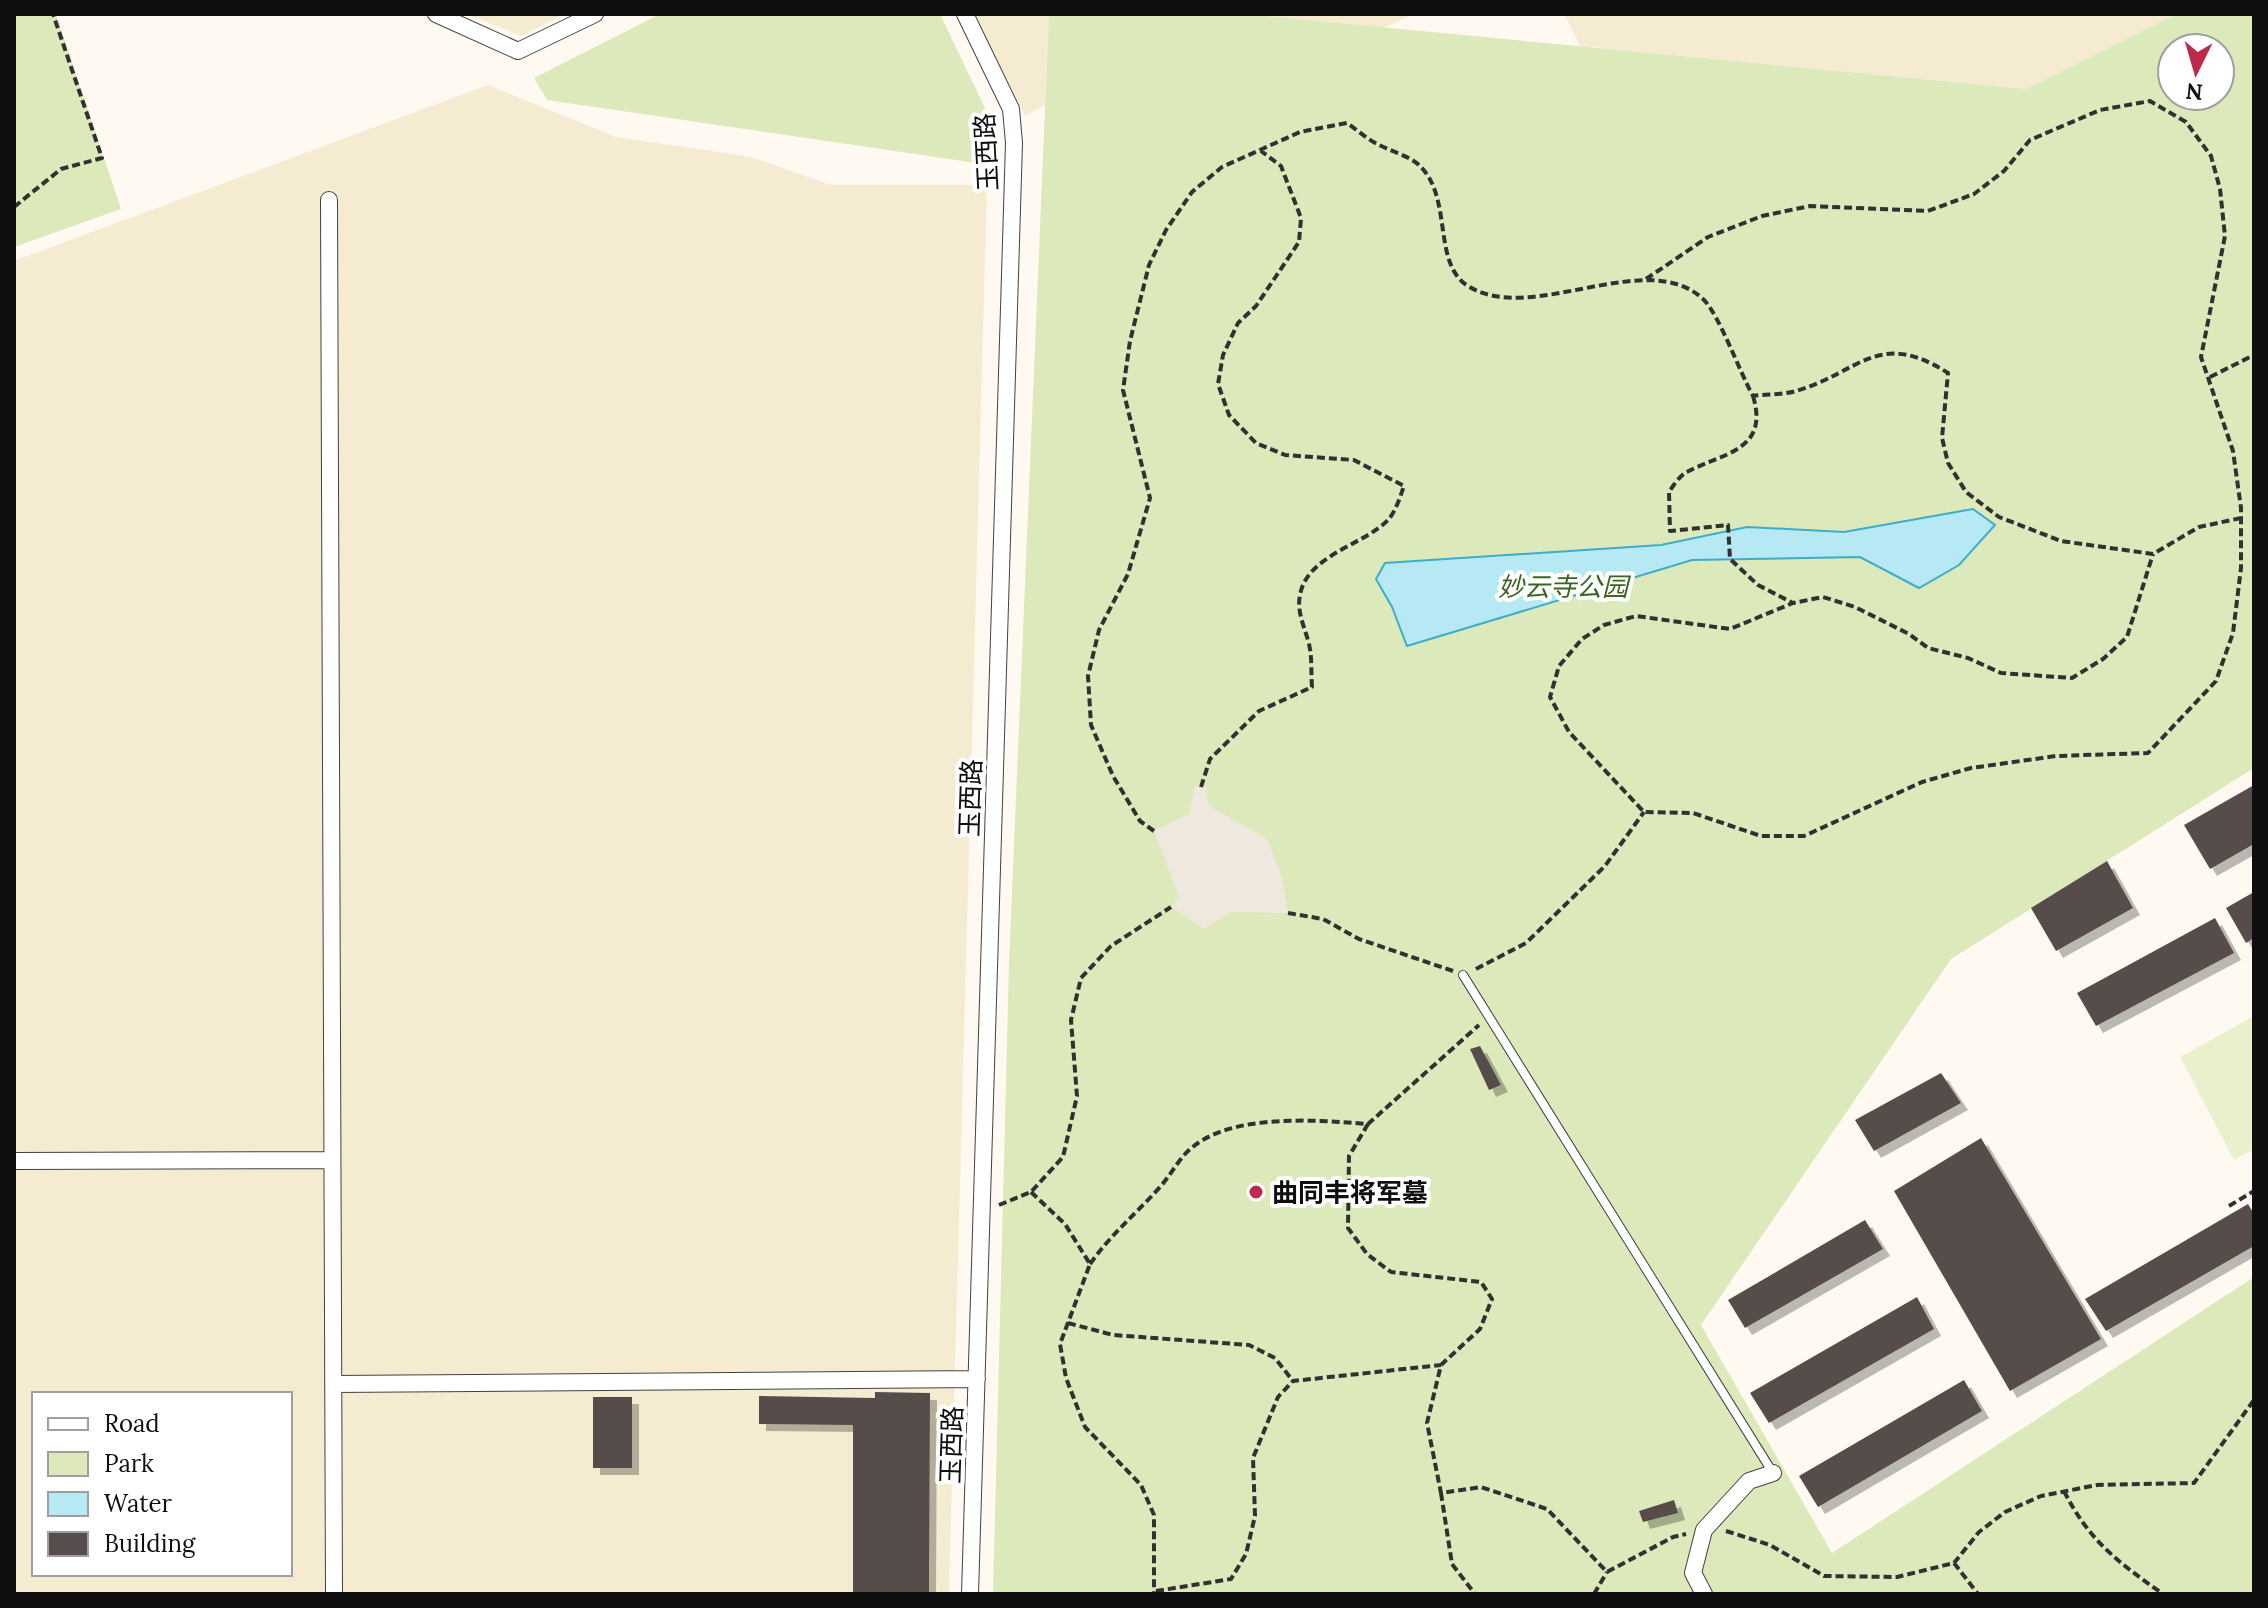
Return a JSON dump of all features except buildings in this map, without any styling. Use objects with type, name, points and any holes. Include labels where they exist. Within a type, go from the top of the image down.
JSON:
[{"type":"street","points":[[436,14],[518,51],[595,14]]},
{"type":"street","name":"玉西路","points":[[965,14],[1011,109],[1014,143],[970,1594]]},
{"type":"street","points":[[329,200],[334,1594]]},
{"type":"street","points":[[14,1161],[332,1160]]},
{"type":"street","points":[[333,1384],[977,1379]]},
{"type":"street","points":[[1704,1594],[1693,1573],[1704,1530],[1749,1481],[1773,1473]]},
{"type":"lane","points":[[1463,975],[1773,1473]]},
{"type":"path","points":[[14,207],[61,169],[102,158],[53,14]]},
{"type":"path","points":[[1646,279],[1708,237],[1762,216],[1810,206],[1928,211],[1974,194],[2004,171],[2030,140],[2100,110],[2150,101],[2186,122],[2211,156],[2220,189],[2225,236],[2201,357],[2233,451],[2241,518],[2241,568],[2233,633],[2216,681],[2148,753],[2056,756],[1971,768],[1922,782],[1804,836],[1761,836],[1693,813],[1644,812],[1569,732],[1550,697],[1559,666],[1582,639],[1604,625],[1636,616],[1730,629],[1793,603],[1823,597],[1909,634],[1928,648],[1968,658],[2001,673],[2072,678],[2103,659],[2127,637],[2153,554]]},
{"type":"path","points":[[1154,831],[1140,821],[1113,776],[1091,725],[1088,676],[1099,630],[1128,574],[1150,498],[1123,390],[1130,341],[1149,265],[1166,230],[1192,192],[1222,167],[1300,132],[1347,123],[1375,143],[1419,164],[1436,188],[1450,267],[1466,286],[1499,298],[1598,289],[1629,279],[1646,279],[1675,285],[1703,299],[1726,338],[1758,413],[1750,439],[1716,463],[1683,474],[1669,492],[1670,531],[1728,525],[1730,559],[1758,585],[1793,603]]},
{"type":"path","points":[[1201,787],[1210,759],[1259,711],[1312,687],[1310,647],[1302,627],[1300,593],[1315,569],[1344,548],[1370,535],[1391,517],[1404,486],[1354,460],[1285,455],[1256,443],[1229,415],[1218,384],[1223,355],[1238,323],[1256,306],[1299,242],[1301,218],[1281,166],[1261,151]]},
{"type":"path","points":[[1753,396],[1796,391],[1875,354],[1928,360],[1948,373],[1942,438],[1948,463],[1966,492],[1999,517],[2061,541],[2153,554],[2199,527],[2241,518]]},
{"type":"path","points":[[2210,377],[2254,355]]},
{"type":"path","points":[[1288,913],[1323,919],[1359,939],[1463,975],[1526,943],[1605,866],[1644,812]]},
{"type":"path","points":[[982,1211],[1031,1192],[1063,1157],[1077,1096],[1071,1020],[1081,978],[1111,946],[1171,907]]},
{"type":"path","points":[[1475,1594],[1452,1564],[1427,1423],[1441,1365],[1480,1329],[1492,1299],[1481,1282],[1391,1272],[1367,1254],[1348,1228],[1349,1156],[1368,1124],[1489,1016]]},
{"type":"path","points":[[1368,1124],[1306,1119],[1216,1133],[1187,1152],[1159,1188],[1114,1231],[1090,1264],[1060,1344],[1066,1378],[1085,1427],[1141,1485],[1154,1515],[1155,1592],[1231,1579],[1246,1554],[1255,1516],[1253,1458],[1278,1397],[1293,1381],[1441,1365]]},
{"type":"path","points":[[2229,1206],[2254,1191]]},
{"type":"path","points":[[1031,1192],[1065,1224],[1090,1264]]},
{"type":"path","points":[[1067,1323],[1113,1335],[1249,1345],[1275,1358],[1293,1381]]},
{"type":"path","points":[[1594,1594],[1607,1572],[1673,1537],[1704,1530],[1736,1532],[1770,1545],[1824,1576],[1897,1577],[1954,1563],[1979,1532],[2005,1512],[2041,1496],[2097,1485],[2194,1483],[2254,1400]]},
{"type":"path","points":[[1441,1493],[1481,1487],[1547,1509],[1607,1572]]},
{"type":"path","points":[[2064,1491],[2080,1523],[2107,1553],[2163,1594]]},
{"type":"path","points":[[1954,1563],[1978,1594]]},
{"type":"shaded area","points":[[467,14],[565,14],[521,36]]},
{"type":"shaded area","points":[[973,14],[1049,14],[1045,105],[1025,116]]},
{"type":"shaded area","points":[[1243,14],[1414,14],[1383,28]]},
{"type":"shaded area","points":[[1564,14],[2177,14],[2027,89],[1580,46]]},
{"type":"shaded area","points":[[488,85],[616,137],[751,157],[831,185],[987,185],[949,1594],[14,1594],[14,261]]},
{"type":"shaded area","points":[[1195,786],[1207,787],[1208,805],[1267,839],[1282,878],[1288,913],[1230,912],[1205,929],[1171,907],[1179,896],[1154,831],[1189,814]]},
{"type":"green space","points":[[14,14],[56,14],[121,209],[14,247]]},
{"type":"green space","points":[[660,14],[940,14],[994,127],[990,165],[547,100],[534,78]]},
{"type":"green space","name":"妙云寺公园","points":[[1049,14],[1243,14],[2027,89],[2177,14],[2254,14],[2254,768],[1951,959],[1701,1325],[1832,1553],[2254,1277],[2254,1594],[993,1594],[1009,964]]},
{"type":"green space","points":[[2254,1016],[2254,1149],[2234,1160],[2180,1057]]},
{"type":"water","points":[[1973,509],[1995,525],[1959,565],[1919,588],[1860,557],[1692,560],[1407,646],[1392,607],[1376,579],[1385,563],[1661,545],[1747,527],[1844,532]]},
{"type":"place","name":"曲同丰将军墓","points":[[1256,1192]]}]
